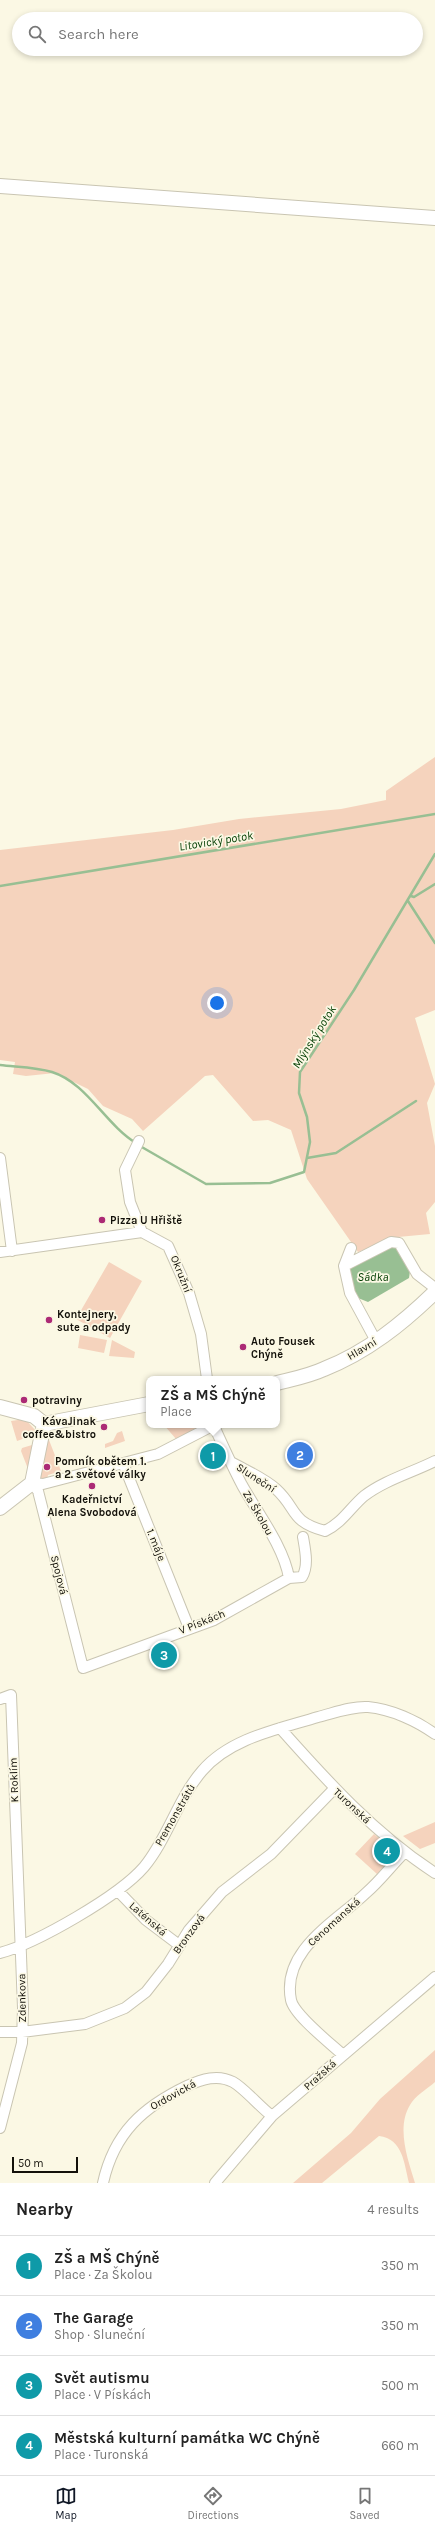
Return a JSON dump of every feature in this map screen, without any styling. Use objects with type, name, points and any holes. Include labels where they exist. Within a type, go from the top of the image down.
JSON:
[{"type":"street","points":[[0,186],[435,218]]},
{"type":"street","points":[[0,1252],[142,1232],[130,1202],[125,1170],[139,1141]]},
{"type":"street","points":[[0,1158],[12,1251]]},
{"type":"street","name":"Okružní","points":[[142,1232],[168,1246],[173,1253],[189,1293],[202,1334],[207,1376]]},
{"type":"street","points":[[344,1266],[391,1242],[399,1243],[417,1274],[435,1288]]},
{"type":"street","points":[[351,1248],[344,1266],[350,1293],[376,1341]]},
{"type":"street","name":"Hlavní","points":[[280,1382],[323,1370],[376,1341],[410,1316],[435,1292]]},
{"type":"street","points":[[0,1407],[34,1416],[44,1424],[146,1405]]},
{"type":"street","points":[[0,1508],[32,1483],[44,1424]]},
{"type":"street","points":[[32,1483],[43,1484],[158,1454],[210,1428]]},
{"type":"street","name":"Za Školou","points":[[215,1428],[231,1462],[271,1535],[288,1570],[289,1578]]},
{"type":"street","name":"Sluneční","points":[[231,1462],[276,1488],[293,1512],[306,1525],[325,1531],[336,1526],[363,1497],[387,1481],[435,1461]]},
{"type":"street","name":"1. máje","points":[[123,1463],[189,1628]]},
{"type":"street","name":"Spojová","points":[[32,1483],[38,1491],[83,1668]]},
{"type":"street","name":"V Pískách","points":[[83,1668],[214,1620],[289,1578],[302,1577],[306,1572],[303,1537]]},
{"type":"street","name":"K Roklím","points":[[0,1699],[11,1695],[17,1866]]},
{"type":"street","name":"Premonstrátů","points":[[0,1953],[20,1948],[118,1891],[144,1867],[184,1795],[202,1770],[232,1747],[280,1728],[346,1710],[368,1707],[419,1723],[435,1734]]},
{"type":"street","name":"Turonská","points":[[280,1728],[334,1789],[404,1853],[435,1873]]},
{"type":"street","name":"Bronzová","points":[[0,2032],[22,2032],[85,2024],[125,2008],[146,1992],[168,1964],[179,1945],[222,1892],[271,1854],[334,1789]]},
{"type":"street","name":"Cenomanská","points":[[343,2055],[297,2011],[291,2000],[291,1982],[298,1958],[309,1943],[367,1893],[404,1853]]},
{"type":"street","name":"Zdenkova","points":[[0,2121],[16,2067],[22,2032],[23,2008],[17,1866]]},
{"type":"street","name":"Laténská","points":[[118,1891],[146,1920],[179,1945]]},
{"type":"street","name":"Pražská","points":[[215,2183],[272,2116],[435,1977]]},
{"type":"street","name":"Ordovická","points":[[103,2183],[112,2156],[134,2122],[149,2106],[201,2080],[216,2077],[234,2082],[272,2116]]},
{"type":"shaded area","points":[[435,757],[435,1010],[415,1018],[435,1084],[427,1103],[435,1146],[435,1202],[426,1213],[430,1234],[398,1237],[358,1252],[307,1179],[291,1130],[268,1120],[253,1121],[213,1075],[205,1076],[143,1131],[132,1119],[103,1106],[88,1089],[55,1073],[26,1076],[13,1074],[15,1062],[0,1060],[0,850],[173,830],[239,819],[341,809],[386,800],[386,791]]},
{"type":"shaded area","points":[[109,1262],[142,1281],[110,1338],[76,1319]]},
{"type":"shaded area","points":[[80,1335],[107,1340],[104,1353],[78,1348]]},
{"type":"shaded area","points":[[112,1340],[135,1352],[134,1358],[109,1356]]},
{"type":"shaded area","points":[[25,1419],[36,1431],[34,1435],[17,1441],[11,1421]]},
{"type":"shaded area","points":[[167,1428],[196,1428],[176,1439]]},
{"type":"shaded area","points":[[50,1430],[49,1440],[61,1471],[48,1475],[47,1480],[38,1479]]},
{"type":"shaded area","points":[[122,1431],[125,1441],[105,1448],[105,1444],[113,1441],[117,1433]]},
{"type":"shaded area","points":[[32,1445],[35,1451],[30,1474],[21,1451],[22,1448]]},
{"type":"shaded area","points":[[435,1822],[435,1843],[420,1849],[403,1836]]},
{"type":"shaded area","points":[[374,1834],[396,1853],[377,1874],[355,1854]]},
{"type":"shaded area","points":[[435,2050],[435,2082],[412,2102],[406,2114],[404,2124],[405,2144],[415,2183],[409,2183],[404,2160],[398,2147],[387,2138],[379,2136],[322,2183],[293,2183],[351,2133],[380,2099]]},
{"type":"water","name":"Sádka","points":[[392,1247],[399,1249],[410,1271],[409,1278],[368,1302],[358,1298],[350,1280],[349,1271],[353,1266]]},
{"type":"waterway","name":"Litovický potok","points":[[0,886],[435,814]]},
{"type":"waterway","name":"Mlýnský potok","points":[[140,1146],[206,1184],[270,1183],[304,1172],[310,1142],[307,1117],[299,1093],[300,1072],[354,990],[435,854]]},
{"type":"waterway","points":[[411,896],[414,897],[435,884]]},
{"type":"waterway","points":[[408,901],[435,943]]},
{"type":"waterway","name":"Mlýnský potok","points":[[0,1065],[40,1069],[64,1077],[86,1094],[125,1135],[136,1143]]},
{"type":"waterway","points":[[307,1158],[336,1153],[416,1101]]},
{"type":"place","name":"Pizza U Hřiště","points":[[102,1220]]},
{"type":"place","name":"Kontejnery, sute a odpady","points":[[49,1320]]},
{"type":"place","name":"Auto Fousek Chýně","points":[[243,1347]]},
{"type":"place","name":"potraviny","points":[[24,1400]]},
{"type":"place","name":"KávaJinak coffee&bistro","points":[[104,1427]]},
{"type":"place","name":"The Garage","points":[[300,1455]]},
{"type":"place","name":"ZŠ a MŠ Chýně","points":[[213,1456]]},
{"type":"place","name":"Pomník obětem 1. a 2. světové války","points":[[47,1467]]},
{"type":"place","name":"Kadeřnictví Alena Svobodová","points":[[92,1486]]},
{"type":"place","name":"Svět autismu","points":[[164,1655]]},
{"type":"place","name":"Městská kulturní památka WC Chýně","points":[[387,1851]]}]
